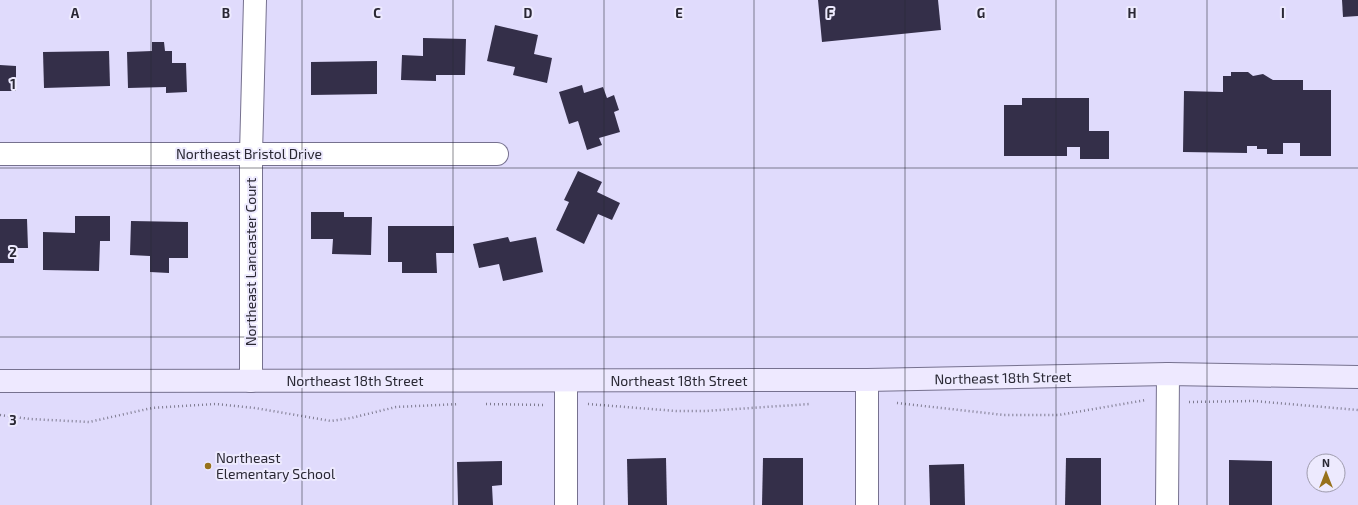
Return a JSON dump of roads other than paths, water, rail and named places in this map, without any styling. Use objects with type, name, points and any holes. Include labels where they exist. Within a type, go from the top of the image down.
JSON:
[{"type":"main road","name":"Northeast 18th Street","points":[[0,381],[566,381],[867,390],[1168,374],[1358,376]]},
{"type":"street","name":"Northeast Lancaster Court","points":[[250,381],[251,154],[255,0]]},
{"type":"street","name":"Northeast Bristol Drive","points":[[0,154],[497,154]]},
{"type":"street","points":[[1168,374],[1168,505]]},
{"type":"street","points":[[566,381],[566,505]]},
{"type":"street","points":[[867,390],[867,505]]},
{"type":"place","name":"Northeast Elementary School","points":[[208,466]]}]
